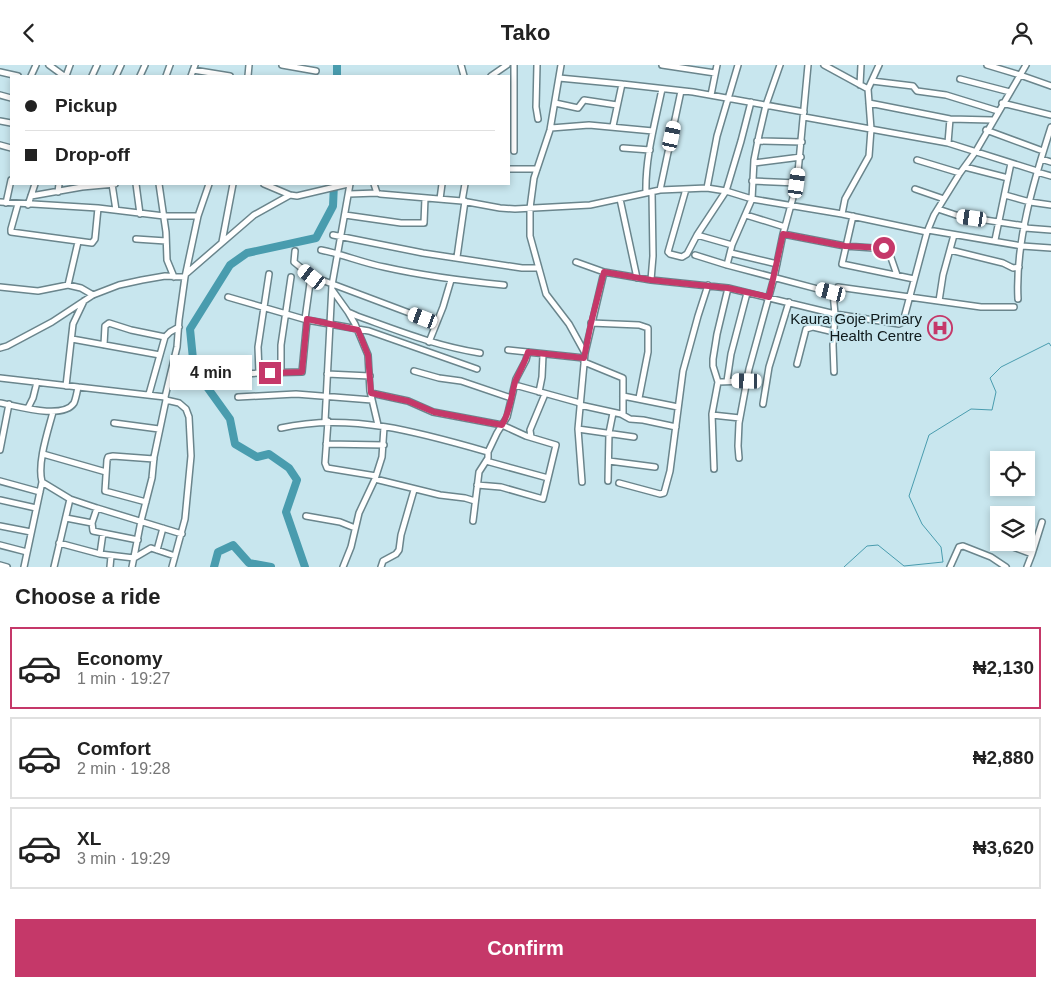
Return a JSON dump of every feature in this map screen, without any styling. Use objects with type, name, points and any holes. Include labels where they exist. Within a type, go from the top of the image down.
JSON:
[{"type":"street","points":[[49,65],[64,75]]},
{"type":"street","points":[[282,65],[316,71]]},
{"type":"street","points":[[492,75],[507,65]]},
{"type":"street","points":[[514,65],[516,125],[514,151]]},
{"type":"street","points":[[537,65],[536,107],[538,119]]},
{"type":"street","points":[[561,65],[550,127],[534,179],[530,208],[530,236],[546,294],[569,324],[584,358]]},
{"type":"street","points":[[662,65],[715,73]]},
{"type":"street","points":[[711,95],[717,65]]},
{"type":"street","points":[[707,188],[717,136],[738,65]]},
{"type":"street","points":[[727,265],[732,245],[752,199],[752,181],[758,141],[766,105],[780,65]]},
{"type":"street","points":[[739,458],[740,419],[747,381],[797,183],[801,157],[808,65]]},
{"type":"street","points":[[824,65],[868,89]]},
{"type":"street","points":[[860,85],[861,65]]},
{"type":"street","points":[[842,214],[845,199],[869,156],[871,129],[868,89],[879,65]]},
{"type":"street","points":[[987,65],[1051,86]]},
{"type":"street","points":[[576,262],[604,272],[651,280],[728,288],[835,314],[900,324],[903,322],[927,231],[938,209],[976,151],[986,130],[1026,65]]},
{"type":"street","points":[[194,67],[226,75]]},
{"type":"street","points":[[0,72],[14,75]]},
{"type":"street","points":[[558,78],[622,83],[751,102],[871,129],[948,143],[1051,176]]},
{"type":"street","points":[[960,79],[1010,92]]},
{"type":"street","points":[[872,81],[913,86],[917,91],[946,95],[998,111]]},
{"type":"street","points":[[613,126],[622,83]]},
{"type":"street","points":[[651,280],[654,248],[646,175],[662,89]]},
{"type":"street","points":[[660,190],[682,91]]},
{"type":"street","points":[[555,103],[578,108],[584,100],[617,105]]},
{"type":"street","points":[[686,189],[669,245],[668,253],[676,256],[687,254],[726,191],[742,141],[751,102]]},
{"type":"street","points":[[870,103],[950,119],[992,120]]},
{"type":"street","points":[[1002,103],[1051,115]]},
{"type":"street","points":[[948,143],[950,119]]},
{"type":"street","points":[[550,127],[589,125],[653,131]]},
{"type":"street","points":[[1018,299],[1017,286],[1025,227],[1037,171],[1051,127]]},
{"type":"street","points":[[986,130],[1043,151]]},
{"type":"street","points":[[758,141],[802,142]]},
{"type":"street","points":[[623,148],[650,150]]},
{"type":"street","points":[[754,163],[801,157]]},
{"type":"street","points":[[1041,159],[1051,162]]},
{"type":"street","points":[[917,160],[960,173]]},
{"type":"street","points":[[995,240],[1011,163]]},
{"type":"street","points":[[965,167],[1008,178]]},
{"type":"street","points":[[510,169],[537,169]]},
{"type":"street","points":[[752,181],[797,183]]},
{"type":"street","points":[[10,183],[3,203],[98,208],[164,216],[198,216]]},
{"type":"street","points":[[28,205],[35,185]]},
{"type":"street","points":[[58,192],[59,185]]},
{"type":"street","points":[[31,196],[89,185]]},
{"type":"street","points":[[113,185],[116,211]]},
{"type":"street","points":[[136,185],[140,214]]},
{"type":"street","points":[[159,185],[168,267],[174,277]]},
{"type":"street","points":[[132,567],[152,478],[159,429],[177,347],[186,275],[198,216],[209,185]]},
{"type":"street","points":[[222,242],[233,185]]},
{"type":"street","points":[[266,185],[296,196],[343,185]]},
{"type":"street","points":[[347,185],[349,194],[332,288],[326,395],[327,468],[376,478],[414,489],[476,501]]},
{"type":"street","points":[[374,185],[377,193]]},
{"type":"street","points":[[440,199],[442,185]]},
{"type":"street","points":[[457,257],[465,185]]},
{"type":"street","points":[[349,194],[377,193],[463,201],[500,208],[530,208],[590,205],[660,190],[707,188],[726,191],[752,199],[927,231],[995,240],[1022,246],[1051,248]]},
{"type":"street","points":[[915,189],[944,199]]},
{"type":"street","points":[[0,348],[52,322],[93,295],[119,285],[165,276],[186,275],[254,215],[290,195]]},
{"type":"street","points":[[1005,195],[1030,202],[1051,205]]},
{"type":"street","points":[[345,215],[401,223],[424,223],[426,198]]},
{"type":"street","points":[[620,199],[637,278]]},
{"type":"street","points":[[18,204],[11,232],[92,243],[94,242],[98,208]]},
{"type":"street","points":[[938,209],[959,216],[1051,230]]},
{"type":"street","points":[[746,215],[785,227]]},
{"type":"street","points":[[853,216],[847,246],[841,262],[844,265],[914,279]]},
{"type":"street","points":[[783,234],[847,246],[888,249],[897,275]]},
{"type":"street","points":[[333,235],[423,253],[522,268],[538,268]]},
{"type":"street","points":[[697,235],[732,245]]},
{"type":"street","points":[[939,301],[954,235]]},
{"type":"street","points":[[136,239],[166,241]]},
{"type":"street","points":[[68,285],[78,242]]},
{"type":"street","points":[[321,250],[383,267],[451,280],[504,285]]},
{"type":"street","points":[[950,250],[1003,263],[1013,268],[1019,267]]},
{"type":"street","points":[[295,251],[294,262],[312,277],[332,288],[356,292],[436,323]]},
{"type":"street","points":[[730,253],[777,264]]},
{"type":"street","points":[[695,255],[833,293],[835,314],[834,372]]},
{"type":"street","points":[[582,482],[578,429],[584,358],[604,272]]},
{"type":"street","points":[[259,373],[258,355],[269,274]]},
{"type":"street","points":[[281,373],[281,345],[291,277]]},
{"type":"street","points":[[232,375],[300,373],[303,369],[306,319],[312,277]]},
{"type":"street","points":[[429,342],[451,280]]},
{"type":"street","points":[[0,287],[44,291],[68,285],[81,288],[93,295]]},
{"type":"street","points":[[620,483],[660,494],[664,493],[670,471],[683,371],[708,285]]},
{"type":"street","points":[[838,287],[981,307],[1014,307]]},
{"type":"street","points":[[332,288],[358,330],[368,355],[371,393],[378,425]]},
{"type":"street","points":[[714,469],[712,415],[714,395],[718,382],[713,366],[713,352],[728,288]]},
{"type":"street","points":[[727,381],[731,354],[747,293]]},
{"type":"street","points":[[228,297],[306,319],[379,335],[476,369]]},
{"type":"street","points":[[66,386],[73,324],[84,301]]},
{"type":"street","points":[[763,404],[769,367],[790,303]]},
{"type":"street","points":[[348,312],[429,342],[452,349],[480,353]]},
{"type":"street","points":[[104,345],[104,329],[109,323],[165,337]]},
{"type":"street","points":[[591,323],[639,325],[648,328],[648,352],[639,398]]},
{"type":"street","points":[[149,395],[165,337],[179,327]]},
{"type":"street","points":[[797,364],[806,329],[812,327],[834,332]]},
{"type":"street","points":[[72,339],[160,355]]},
{"type":"street","points":[[508,350],[584,358],[623,378],[623,413],[621,414]]},
{"type":"street","points":[[473,521],[479,473],[507,417],[515,385],[528,352]]},
{"type":"street","points":[[530,437],[530,430],[542,393],[543,355]]},
{"type":"street","points":[[414,371],[439,378],[460,381],[511,398]]},
{"type":"street","points":[[327,374],[370,376]]},
{"type":"street","points":[[0,379],[149,395],[165,398],[184,406],[188,417],[191,456],[189,489],[182,535],[172,567]]},
{"type":"street","points":[[718,382],[747,381]]},
{"type":"street","points":[[28,408],[37,382]]},
{"type":"street","points":[[515,385],[621,414],[630,419],[676,427]]},
{"type":"street","points":[[0,403],[53,412],[70,407],[74,402],[78,387]]},
{"type":"street","points":[[371,393],[408,401],[434,412],[502,425],[530,437],[556,445],[543,499],[501,487],[477,485]]},
{"type":"street","points":[[238,397],[296,394],[372,400]]},
{"type":"street","points":[[623,396],[678,407]]},
{"type":"street","points":[[0,449],[9,404]]},
{"type":"street","points":[[24,567],[42,483],[40,476],[43,454],[53,412]]},
{"type":"street","points":[[608,481],[609,433],[613,413]]},
{"type":"street","points":[[712,415],[740,419]]},
{"type":"street","points":[[281,428],[326,421],[378,425],[438,438],[488,452]]},
{"type":"street","points":[[114,423],[159,429]]},
{"type":"street","points":[[343,567],[351,547],[361,506],[376,478],[384,445],[384,427]]},
{"type":"street","points":[[578,429],[634,437]]},
{"type":"street","points":[[326,444],[384,445]]},
{"type":"street","points":[[43,454],[106,472]]},
{"type":"street","points":[[146,502],[106,492],[104,489],[108,457],[154,459]]},
{"type":"street","points":[[486,461],[548,478]]},
{"type":"street","points":[[609,461],[656,467]]},
{"type":"street","points":[[0,481],[40,492]]},
{"type":"street","points":[[42,483],[70,499],[182,535]]},
{"type":"street","points":[[381,567],[383,561],[396,554],[399,550],[401,535],[414,489]]},
{"type":"street","points":[[54,567],[70,499]]},
{"type":"street","points":[[0,500],[36,508]]},
{"type":"street","points":[[97,507],[92,523],[93,531],[138,540]]},
{"type":"street","points":[[306,516],[340,522],[355,528]]},
{"type":"street","points":[[66,517],[92,523]]},
{"type":"street","points":[[1027,567],[1042,522]]},
{"type":"street","points":[[0,526],[31,532]]},
{"type":"street","points":[[157,550],[163,529]]},
{"type":"street","points":[[100,554],[103,533]]},
{"type":"street","points":[[59,543],[111,556],[134,558],[149,548],[175,556]]},
{"type":"street","points":[[0,545],[27,552]]},
{"type":"street","points":[[950,567],[959,547],[963,546],[991,557],[1006,567]]},
{"type":"street","points":[[1024,551],[1032,554]]},
{"type":"street","points":[[110,567],[111,556]]},
{"type":"street","points":[[0,565],[7,567]]},
{"type":"waterway","points":[[337,65],[337,75]]},
{"type":"waterway","points":[[305,567],[286,512],[297,480],[289,468],[269,454],[257,457],[235,444],[230,419],[194,369],[190,329],[230,265],[247,253],[316,238],[333,206],[334,185]]},
{"type":"waterway","points":[[844,567],[867,546],[878,545],[904,566],[943,562],[941,547],[922,524],[909,496],[929,435],[971,409],[992,410],[996,392],[990,378],[1001,367],[1049,343],[1051,346]]},
{"type":"waterway","points":[[214,567],[218,552],[233,545],[249,563],[271,567]]},
{"type":"place","name":"Kaura Goje Primary Health Centre","points":[[940,328]]},
{"type":"route","points":[[270,373],[302,372],[307,319],[358,330],[368,355],[371,393],[408,401],[429,411],[502,425],[507,417],[516,379],[528,352],[584,358],[604,272],[651,280],[728,288],[769,297],[783,234],[845,246],[884,248]]}]
